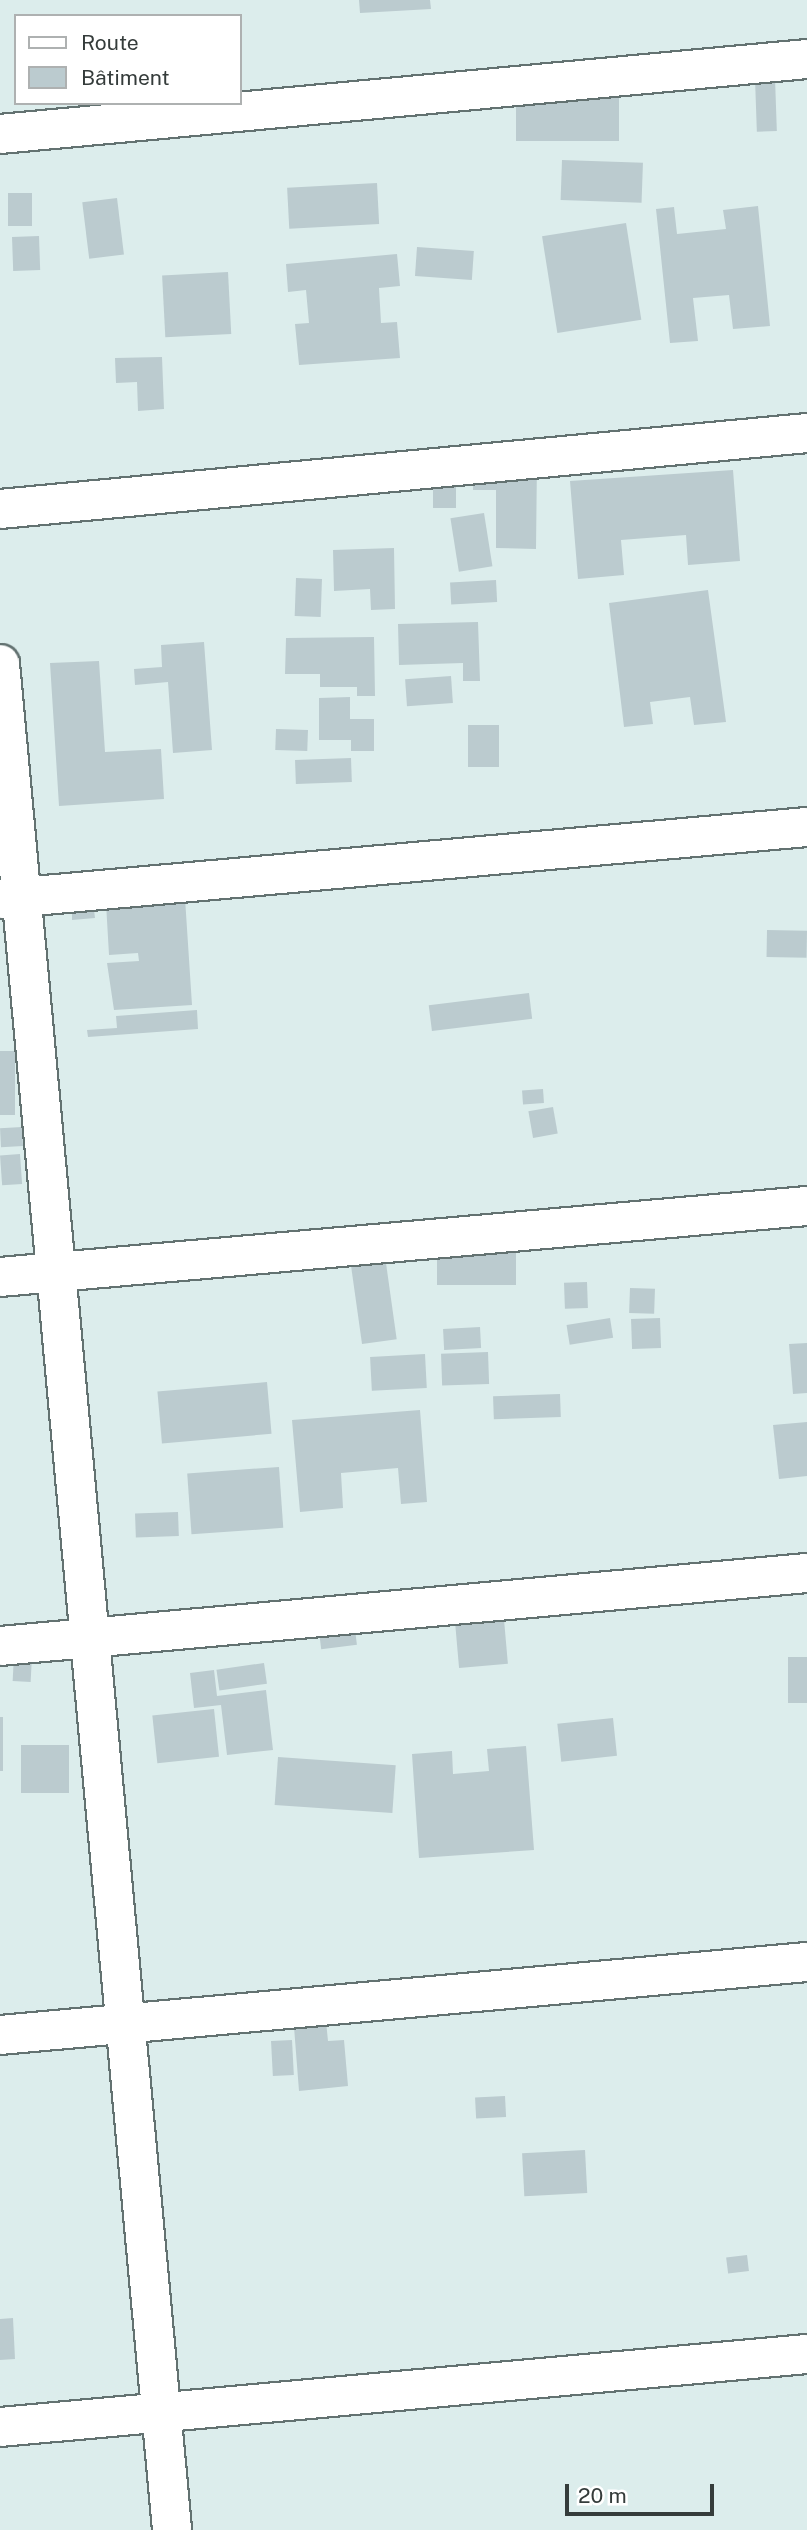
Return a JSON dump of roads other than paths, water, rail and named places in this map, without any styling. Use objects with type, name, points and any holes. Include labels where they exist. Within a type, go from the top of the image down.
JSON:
[{"type":"street","points":[[0,134],[807,59]]},
{"type":"street","points":[[0,509],[807,433]]},
{"type":"street","points":[[0,664],[11,899],[57,1274],[172,2530]]},
{"type":"street","points":[[11,899],[807,827]]},
{"type":"street","points":[[0,1278],[807,1206]]},
{"type":"street","points":[[0,1646],[807,1573]]},
{"type":"street","points":[[0,2035],[807,1962]]},
{"type":"street","points":[[0,2427],[807,2354]]}]
